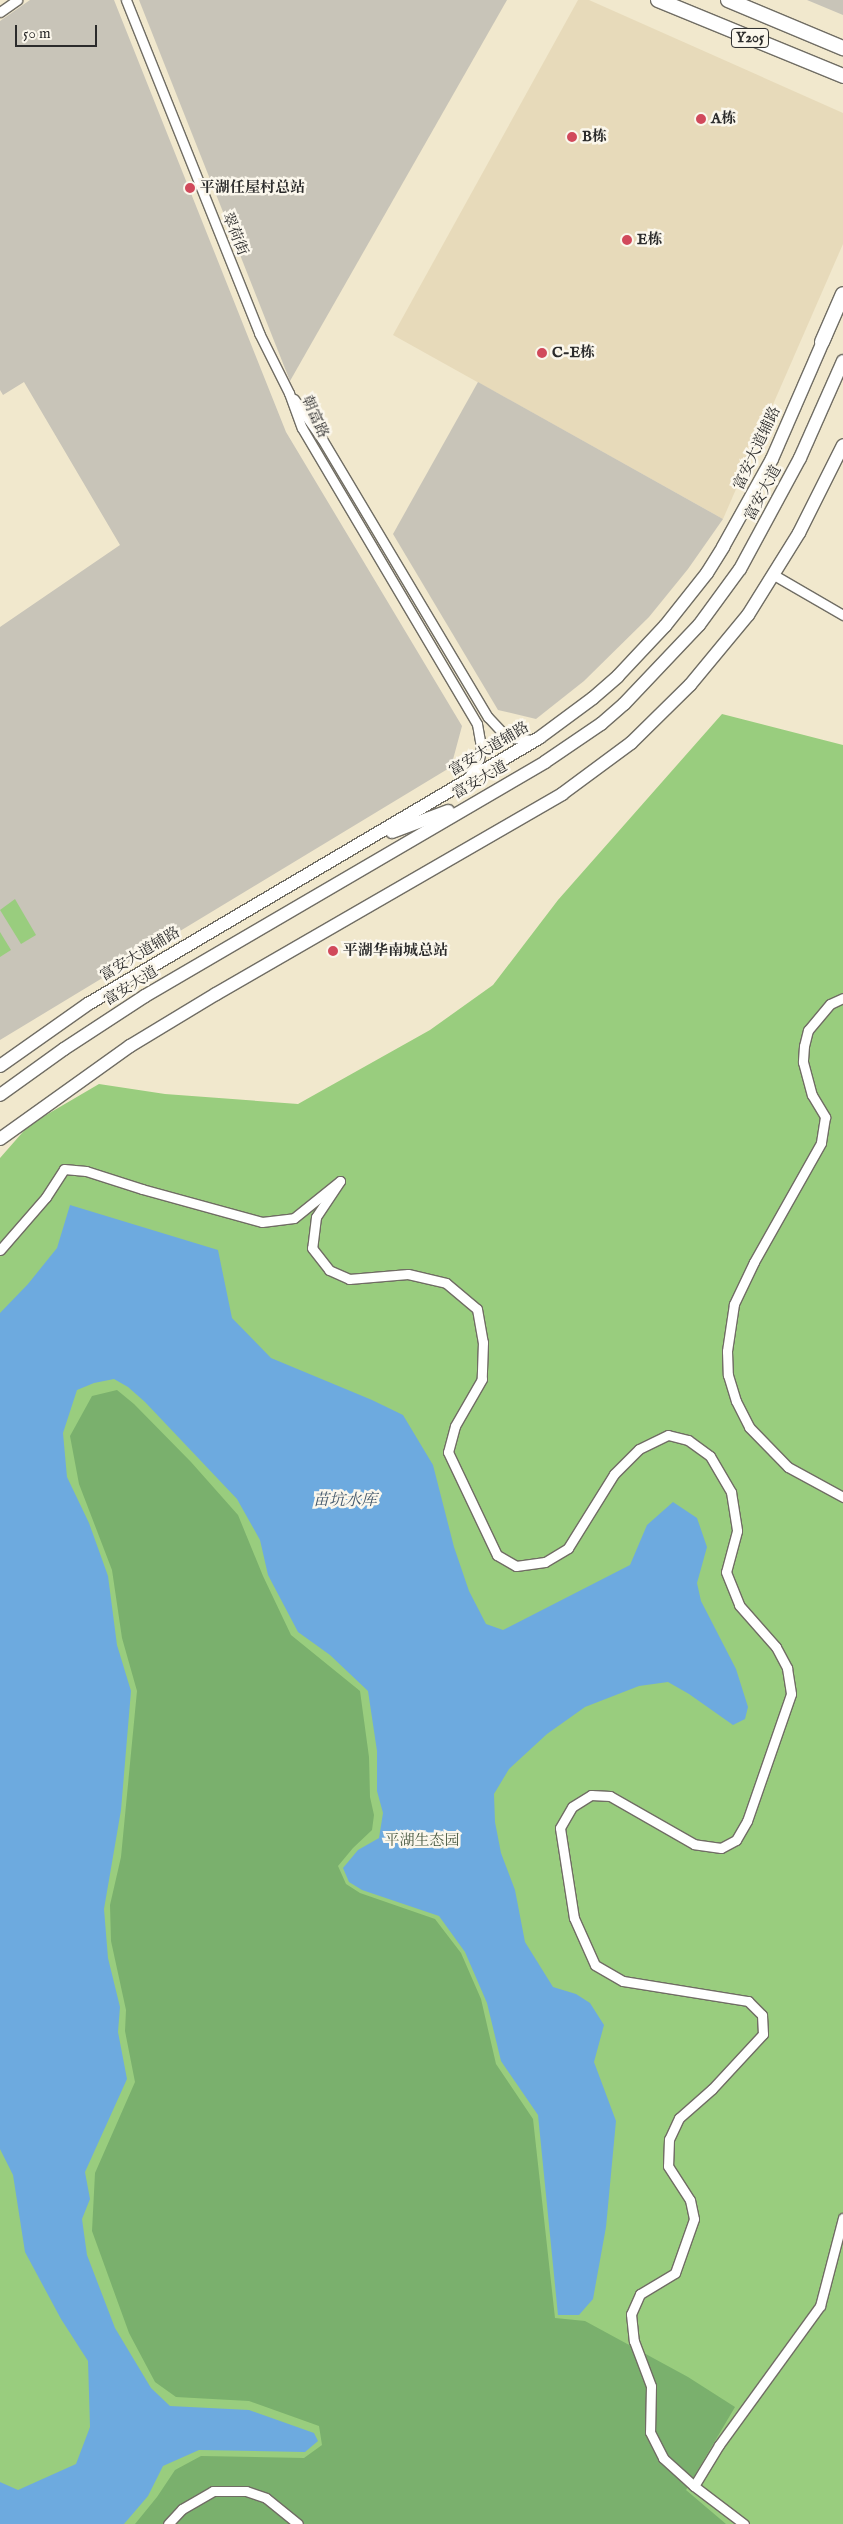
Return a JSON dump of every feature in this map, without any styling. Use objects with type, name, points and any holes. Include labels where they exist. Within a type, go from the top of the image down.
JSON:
[{"type":"main road","name":"Y205","points":[[658,0],[843,76]]},
{"type":"main road","name":"Y205","points":[[728,0],[843,48]]},
{"type":"main road","points":[[822,342],[843,294]]},
{"type":"main road","name":"富安大道辅路","points":[[0,1066],[88,1004],[539,738],[587,703],[618,676],[665,626],[707,573],[756,490],[822,342],[843,310]]},
{"type":"main road","name":"富安大道","points":[[0,1095],[64,1049],[145,996],[545,762],[601,724],[648,681],[699,625],[740,569],[800,458],[843,361]]},
{"type":"main road","points":[[0,1139],[85,1077],[173,1019],[562,794],[631,744],[690,685],[731,637],[774,575],[799,533],[843,446]]},
{"type":"main road","points":[[361,843],[481,799]]},
{"type":"street","points":[[0,12],[17,0]]},
{"type":"street","name":"翠荷街","points":[[126,0],[259,333],[289,393]]},
{"type":"street","name":"朝富路","points":[[289,393],[322,439],[488,717],[503,733],[513,738],[530,741],[539,738]]},
{"type":"street","name":"朝富路","points":[[289,393],[311,445],[477,724],[482,747],[473,771],[463,783]]},
{"type":"street","points":[[774,575],[843,615]]},
{"type":"street","points":[[843,998],[830,1004],[808,1030],[804,1046],[803,1062],[812,1095],[825,1117],[821,1143],[754,1262],[734,1304],[727,1351],[728,1375],[736,1401],[749,1427],[788,1467],[843,1497]]},
{"type":"street","points":[[0,1250],[46,1197],[64,1169],[86,1171],[262,1222],[294,1218],[340,1181],[316,1217],[312,1248],[329,1270],[349,1279],[408,1274],[446,1283],[477,1309],[483,1342],[482,1379],[455,1426],[448,1452],[497,1555],[516,1566],[545,1562],[568,1548],[614,1474],[639,1449],[668,1435],[688,1440],[710,1456],[731,1492],[738,1531],[726,1572],[738,1605],[776,1647],[787,1668],[791,1694],[747,1821],[736,1840],[721,1848],[694,1844],[610,1796],[591,1795],[572,1807],[560,1828],[574,1918],[595,1965],[623,1981],[748,2001],[762,2015],[763,2034],[712,2089],[679,2118],[669,2139],[668,2166],[690,2200],[694,2219],[675,2273],[640,2294],[630,2314],[634,2341],[651,2386],[650,2432],[663,2458],[694,2486],[744,2524]]},
{"type":"street","points":[[694,2486],[719,2445],[820,2306],[843,2218]]},
{"type":"street","points":[[168,2524],[182,2509],[213,2491],[246,2491],[266,2498],[298,2524]]},
{"type":"shaded area","points":[[30,0],[114,0],[286,432],[462,726],[451,767],[0,1040],[0,627],[120,545],[24,382],[3,395],[0,390],[0,21]]},
{"type":"shaded area","points":[[139,0],[507,0],[290,381]]},
{"type":"shaded area","points":[[578,0],[589,0],[843,113],[843,244],[723,519],[393,335]]},
{"type":"shaded area","points":[[807,0],[843,0],[843,15]]},
{"type":"shaded area","points":[[478,382],[723,519],[688,569],[649,617],[584,681],[536,719],[498,710],[393,534]]},
{"type":"green space","name":"平湖生态园","points":[[722,714],[843,745],[843,2524],[0,2524],[0,1158],[29,1125],[99,1084],[165,1094],[298,1104],[430,1030],[493,985],[558,900]]},
{"type":"green space","points":[[15,899],[36,935],[21,944],[0,910]]},
{"type":"green space","points":[[0,932],[11,950],[0,957]]},
{"type":"green space","points":[[117,1390],[134,1404],[191,1462],[238,1515],[263,1576],[291,1635],[360,1691],[369,1757],[370,1797],[374,1815],[372,1830],[338,1866],[346,1884],[360,1893],[435,1919],[461,1953],[481,1999],[496,2064],[533,2119],[555,2318],[585,2321],[688,2377],[735,2407],[686,2490],[726,2524],[135,2524],[157,2497],[175,2470],[201,2456],[304,2458],[322,2445],[319,2426],[249,2401],[176,2397],[155,2382],[129,2333],[92,2231],[95,2173],[135,2082],[125,2031],[126,2010],[111,1941],[110,1905],[121,1857],[137,1691],[122,1638],[112,1570],[79,1484],[70,1436],[92,1396]]},
{"type":"water","name":"苗坑水库","points":[[70,1205],[218,1250],[232,1318],[271,1358],[403,1415],[433,1465],[454,1547],[469,1591],[486,1624],[503,1630],[630,1565],[647,1525],[673,1502],[697,1518],[707,1547],[697,1583],[701,1601],[736,1669],[748,1707],[745,1719],[733,1725],[689,1694],[668,1682],[639,1686],[585,1707],[547,1734],[509,1769],[494,1794],[495,1822],[501,1853],[515,1890],[525,1942],[553,1987],[576,1994],[590,2003],[604,2025],[594,2062],[616,2121],[606,2227],[593,2299],[579,2315],[558,2315],[538,2115],[501,2061],[487,2003],[465,1952],[439,1916],[362,1890],[349,1882],[343,1868],[358,1850],[379,1838],[383,1813],[377,1791],[377,1751],[368,1691],[330,1655],[298,1632],[268,1575],[260,1540],[237,1499],[145,1402],[128,1387],[114,1379],[94,1383],[77,1390],[63,1433],[67,1477],[89,1523],[108,1576],[117,1645],[131,1691],[121,1810],[104,1909],[108,1958],[120,2007],[118,2032],[127,2079],[85,2172],[90,2199],[82,2219],[87,2255],[115,2328],[151,2388],[170,2406],[249,2410],[314,2433],[318,2441],[305,2452],[199,2450],[163,2466],[148,2496],[124,2524],[0,2524],[0,2482],[18,2490],[76,2464],[90,2427],[88,2361],[61,2319],[25,2252],[13,2175],[0,2149],[0,1313],[28,1284],[57,1248]]},
{"type":"place","name":"A栋","points":[[701,119]]},
{"type":"place","name":"B栋","points":[[572,137]]},
{"type":"place","name":"平湖任屋村总站","points":[[190,188]]},
{"type":"place","name":"E栋","points":[[627,240]]},
{"type":"place","name":"C-E栋","points":[[542,353]]},
{"type":"place","name":"平湖华南城总站","points":[[333,951]]}]
